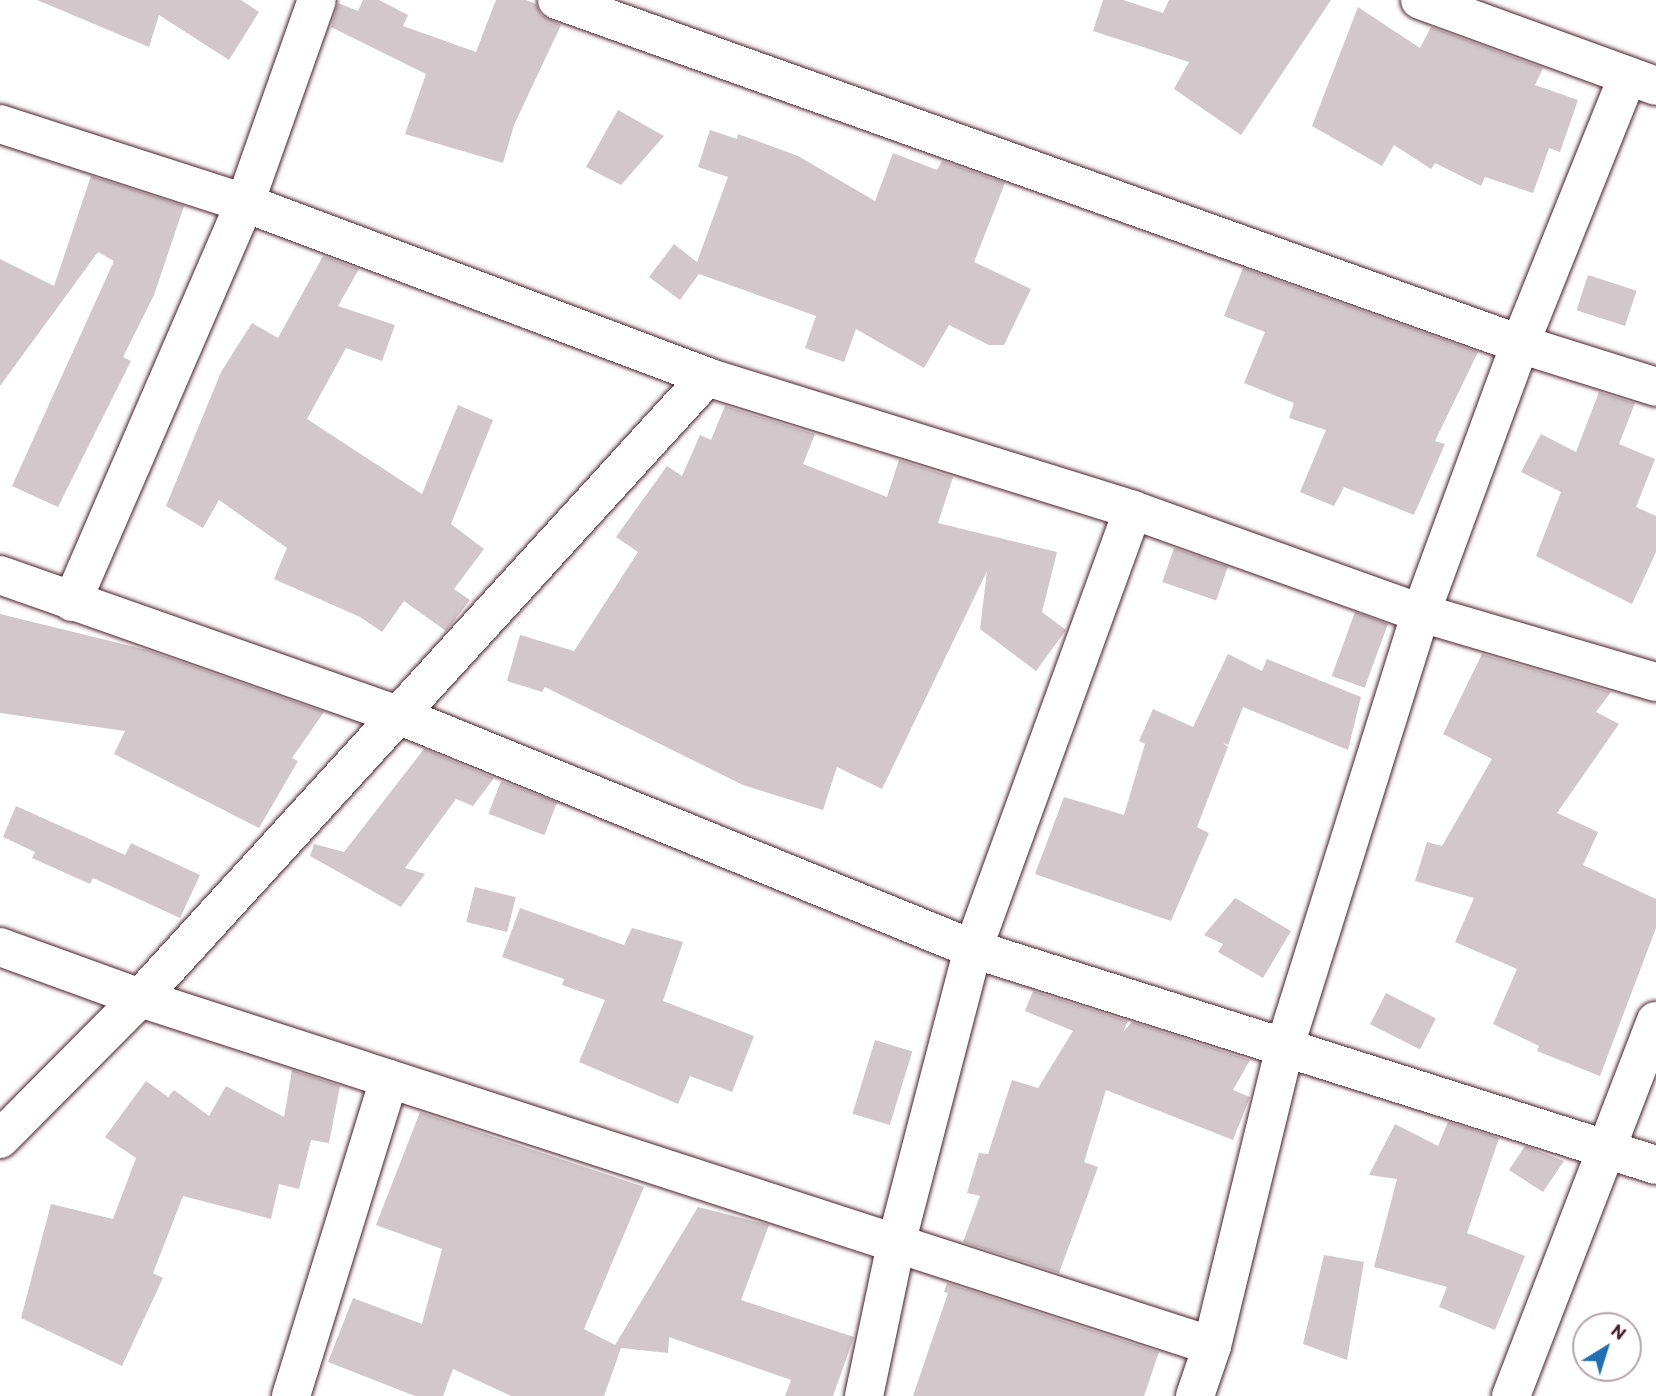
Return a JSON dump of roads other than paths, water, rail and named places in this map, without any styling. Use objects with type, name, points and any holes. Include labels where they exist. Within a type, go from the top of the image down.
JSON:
[{"type":"street","points":[[72,602],[245,203],[317,0]]},
{"type":"street","points":[[556,0],[629,12],[1520,344],[1656,387]]},
{"type":"street","points":[[1195,1396],[1212,1346],[1285,1046],[1421,613],[1520,344],[1642,81],[1420,0]]},
{"type":"street","points":[[0,124],[245,203],[707,377],[1133,510],[1421,613],[1656,682]]},
{"type":"street","points":[[0,1139],[140,998],[707,377]]},
{"type":"street","points":[[864,1396],[896,1244],[973,949],[1133,510]]},
{"type":"street","points":[[0,575],[398,715],[973,949],[1656,1166]]},
{"type":"street","points":[[0,947],[140,998],[1212,1346]]},
{"type":"street","points":[[1511,1396],[1656,1021]]},
{"type":"street","points":[[291,1396],[389,1079]]}]
